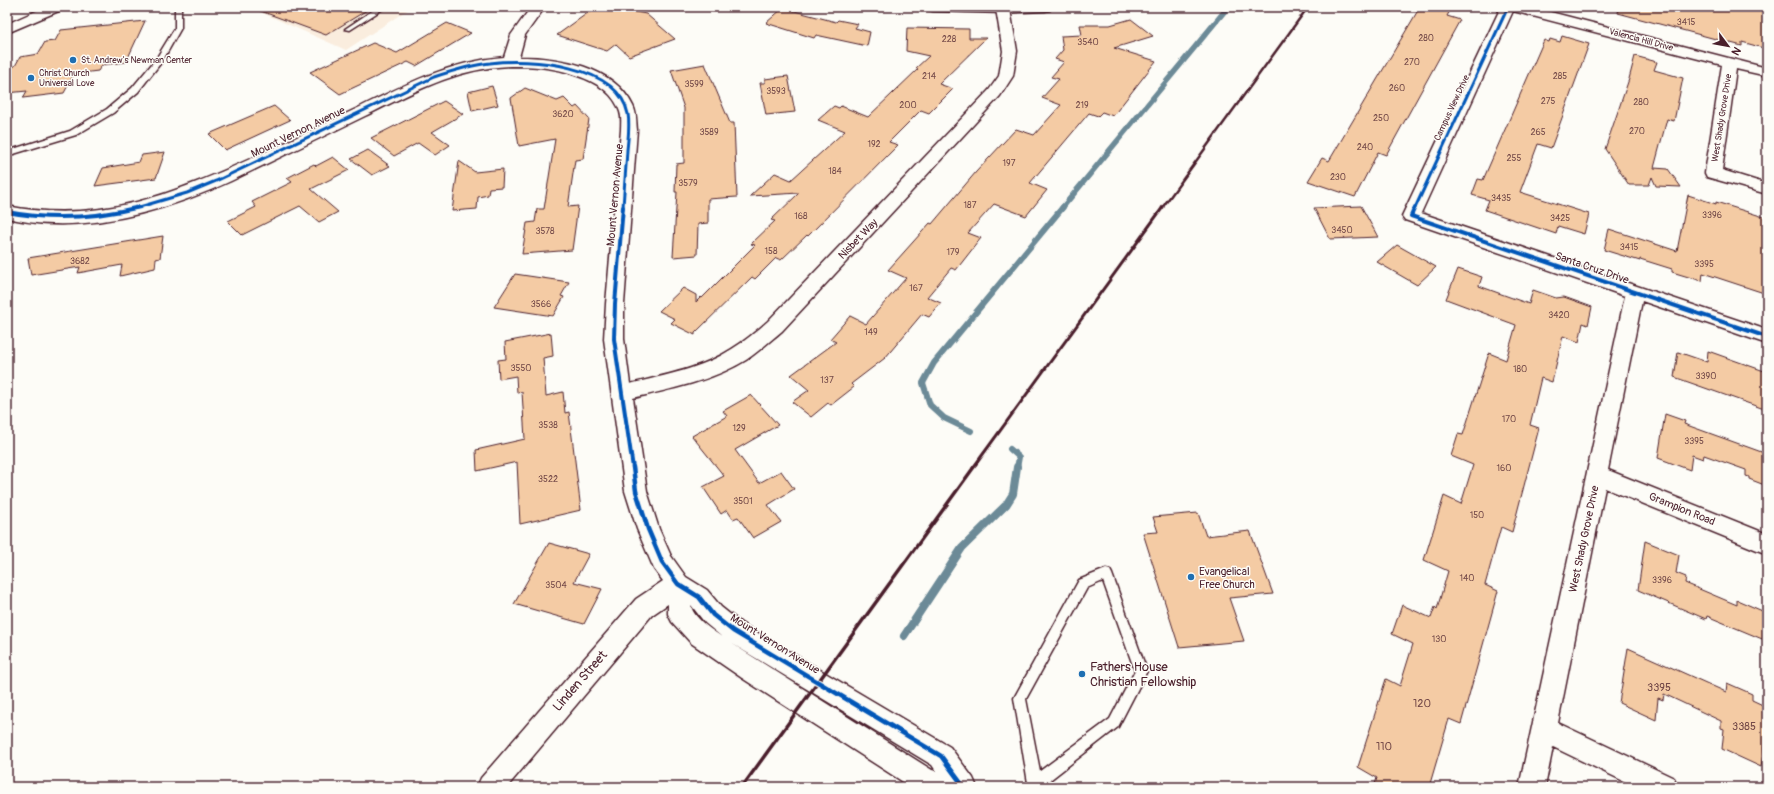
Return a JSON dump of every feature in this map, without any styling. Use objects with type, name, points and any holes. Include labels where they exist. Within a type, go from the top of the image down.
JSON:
[{"type":"main road","points":[[933,7],[1004,9],[1045,7]]},
{"type":"street","points":[[7,20],[35,7]]},
{"type":"street","points":[[7,29],[56,7]]},
{"type":"street","points":[[510,62],[518,35],[538,7]]},
{"type":"street","name":"Campus View Drive","points":[[1411,216],[1508,7]]},
{"type":"street","name":"Valencia Hill Drive","points":[[1515,7],[1767,72]]},
{"type":"street","name":"Nisbet Way","points":[[623,393],[703,372],[733,358],[754,344],[775,326],[995,93],[1006,76],[1010,51],[1004,9]]},
{"type":"street","name":"Mount Vernon Avenue","points":[[7,212],[22,216],[46,219],[79,218],[112,213],[188,192],[237,171],[434,77],[476,66],[510,62],[535,62],[557,65],[589,74],[604,81],[621,99],[628,114],[629,130],[614,339],[636,491],[648,529],[662,562],[678,584],[699,597],[713,615],[733,631],[941,756],[964,787]]},
{"type":"street","name":"West Shady Grove Drive","points":[[1730,63],[1713,173],[1767,189]]},
{"type":"street","name":"Santa Cruz Drive","points":[[1411,216],[1767,337]]},
{"type":"street","name":"West Shady Grove Drive","points":[[1532,787],[1635,292]]},
{"type":"street","name":"Grampion Road","points":[[1597,475],[1767,544]]},
{"type":"street","points":[[678,584],[680,614],[699,635],[751,670],[927,782],[946,787]]},
{"type":"street","name":"Linden Street","points":[[490,787],[644,607],[678,584]]},
{"type":"street","points":[[1544,729],[1665,787]]},
{"type":"lane","points":[[7,154],[73,133],[110,111],[135,90],[159,60],[178,28],[178,7]]},
{"type":"lane","points":[[348,29],[383,7]]},
{"type":"lane","points":[[1106,574],[1141,670],[1114,723],[1035,785],[1020,698],[1083,584],[1106,574]]},
{"type":"shaded area","points":[[249,7],[412,7],[346,50]]},
{"type":"building","points":[[258,7],[312,7],[321,10],[327,7],[372,7],[326,35],[258,10]]},
{"type":"building","points":[[596,7],[610,7],[646,14],[675,39],[629,56],[616,44],[607,51],[557,35]]},
{"type":"building","points":[[1420,7],[1452,7],[1447,16],[1460,20],[1386,155],[1378,152],[1355,197],[1308,181],[1322,158],[1329,161]]},
{"type":"building","points":[[1619,7],[1767,7],[1767,49],[1742,42],[1742,46],[1618,13]]},
{"type":"building","points":[[783,8],[836,22],[838,20],[858,24],[855,28],[870,32],[867,46],[816,35],[814,38],[766,23]]},
{"type":"building","points":[[1131,19],[1153,36],[1114,48],[1156,61],[1113,116],[1102,112],[1098,116],[1089,113],[1030,183],[1047,190],[1026,216],[994,204],[968,233],[981,238],[956,270],[951,268],[927,297],[941,303],[929,317],[922,314],[885,358],[851,384],[854,387],[831,405],[828,403],[811,417],[792,402],[809,390],[791,375],[836,342],[830,339],[850,316],[866,324],[906,278],[888,270],[930,223],[932,224],[976,172],[1016,129],[1034,135],[1061,105],[1042,98],[1059,79],[1051,77],[1064,62],[1055,59],[1063,50],[1061,36],[1082,35],[1080,25],[1110,25]]},
{"type":"building","name":"St. Andrew's Newman Center","points":[[145,21],[126,62],[102,65],[98,71],[74,74],[64,93],[23,98],[27,91],[7,93],[7,67],[15,66],[20,57],[38,54],[45,42],[55,41],[61,30]]},
{"type":"building","points":[[447,23],[471,33],[416,66],[408,62],[340,94],[310,72],[373,43],[397,53]]},
{"type":"building","points":[[907,28],[969,29],[969,38],[986,38],[939,84],[953,89],[929,113],[921,110],[889,142],[898,145],[808,236],[807,235],[781,260],[776,258],[755,279],[752,277],[695,333],[695,335],[671,323],[675,319],[659,311],[683,288],[696,295],[696,302],[701,297],[702,298],[755,245],[751,244],[775,221],[771,220],[799,193],[750,196],[775,173],[791,180],[845,131],[818,120],[834,106],[839,108],[841,106],[868,117],[918,69],[916,68],[929,56],[906,51]]},
{"type":"building","points":[[1562,36],[1589,44],[1551,148],[1538,144],[1520,192],[1589,214],[1584,234],[1558,226],[1556,234],[1485,210],[1489,200],[1472,195],[1478,179],[1483,180],[1544,40],[1549,42],[1550,39],[1560,42]]},
{"type":"building","points":[[1635,56],[1657,62],[1654,70],[1683,78],[1674,121],[1667,119],[1654,168],[1668,169],[1681,187],[1656,186],[1652,177],[1649,185],[1629,185],[1605,149],[1629,79]]},
{"type":"building","points":[[705,64],[730,123],[734,123],[737,197],[708,199],[708,223],[698,224],[697,255],[673,257],[677,192],[675,192],[676,164],[684,163],[684,108],[671,70]]},
{"type":"building","points":[[788,76],[795,112],[766,115],[760,83],[765,83],[765,79]]},
{"type":"building","points":[[492,86],[498,105],[472,111],[468,92]]},
{"type":"building","points":[[525,88],[557,101],[564,98],[574,108],[577,106],[589,119],[583,159],[575,160],[568,207],[578,206],[572,250],[522,254],[527,223],[535,222],[537,209],[544,209],[555,139],[519,146],[511,98]]},
{"type":"building","points":[[444,101],[463,114],[432,132],[450,145],[435,155],[418,143],[394,156],[371,138]]},
{"type":"building","points":[[274,106],[290,120],[225,150],[209,134]]},
{"type":"building","points":[[368,150],[390,166],[372,175],[351,159]]},
{"type":"building","points":[[165,152],[156,178],[95,186],[103,168],[139,162],[142,155]]},
{"type":"building","points":[[333,157],[349,170],[311,189],[338,212],[319,222],[300,206],[242,235],[228,221],[256,207],[252,202],[292,182],[287,178],[314,164],[316,166]]},
{"type":"building","points":[[459,161],[475,172],[503,169],[502,187],[489,188],[488,195],[478,197],[477,209],[452,211]]},
{"type":"building","points":[[1688,195],[1767,218],[1767,294],[1703,273],[1702,281],[1672,272],[1672,269],[1604,250],[1609,229],[1677,251]]},
{"type":"building","points":[[1361,206],[1378,237],[1330,239],[1314,208]]},
{"type":"building","points":[[163,236],[160,258],[156,259],[155,268],[120,276],[122,265],[78,273],[80,267],[31,275],[28,258]]},
{"type":"building","points":[[1397,245],[1436,267],[1417,285],[1377,262]]},
{"type":"building","points":[[1458,269],[1482,277],[1479,286],[1529,304],[1533,290],[1556,298],[1564,297],[1592,307],[1588,325],[1583,323],[1579,342],[1563,336],[1552,382],[1541,378],[1530,425],[1539,428],[1512,532],[1501,527],[1485,585],[1498,591],[1461,724],[1449,719],[1429,787],[1374,787],[1377,778],[1358,767],[1386,679],[1400,686],[1413,644],[1392,634],[1402,605],[1431,618],[1435,607],[1437,609],[1448,571],[1424,560],[1444,496],[1461,504],[1473,465],[1451,456],[1458,434],[1463,435],[1489,353],[1506,360],[1516,325],[1446,299]]},
{"type":"building","points":[[515,274],[569,282],[561,296],[564,297],[553,316],[494,307]]},
{"type":"building","points":[[551,333],[553,356],[543,358],[546,396],[563,392],[565,413],[569,412],[581,510],[520,524],[517,462],[477,471],[476,450],[525,439],[522,392],[517,393],[516,376],[499,379],[498,360],[506,359],[505,342]]},
{"type":"building","points":[[1708,351],[1767,372],[1767,410],[1674,377],[1678,352],[1707,362]]},
{"type":"building","points":[[751,395],[778,425],[735,450],[759,483],[781,471],[794,489],[768,505],[781,522],[753,538],[738,517],[733,519],[727,510],[721,514],[703,487],[724,476],[692,436],[727,416],[723,411]]},
{"type":"building","points":[[1665,414],[1685,421],[1684,424],[1767,454],[1767,486],[1749,479],[1749,477],[1746,476],[1746,470],[1704,455],[1703,459],[1692,455],[1690,470],[1658,458]]},
{"type":"building","points":[[1198,513],[1206,536],[1250,531],[1273,594],[1229,598],[1244,641],[1179,647],[1143,533],[1158,532],[1153,517]]},
{"type":"building","points":[[1645,541],[1679,555],[1676,573],[1686,577],[1685,583],[1737,605],[1737,600],[1767,613],[1767,641],[1707,616],[1706,619],[1638,590]]},
{"type":"building","points":[[549,543],[589,554],[574,582],[602,589],[584,624],[514,604]]},
{"type":"building","points":[[1628,648],[1726,692],[1727,683],[1752,694],[1752,700],[1767,707],[1767,747],[1764,745],[1761,767],[1722,749],[1724,729],[1721,728],[1721,721],[1664,694],[1663,700],[1658,698],[1656,720],[1619,703]]},
{"type":"waterway","points":[[1062,208],[1228,7]]},
{"type":"waterway","points":[[971,431],[944,418],[930,405],[923,383],[934,363],[1063,207]]},
{"type":"waterway","points":[[1010,449],[1019,457],[1017,468]]},
{"type":"waterway","points":[[904,636],[962,548],[1006,505],[1013,494],[1017,467]]},
{"type":"railway","points":[[1162,208],[1308,7]]},
{"type":"railway","points":[[973,468],[1163,207]]},
{"type":"railway","points":[[742,787],[974,467]]},
{"type":"cycle path","points":[[933,7],[1003,9],[1045,7]]},
{"type":"cycle path","points":[[1508,7],[1411,216],[1767,337]]},
{"type":"cycle path","points":[[7,212],[29,217],[75,218],[121,212],[165,200],[225,177],[434,77],[471,66],[510,61],[531,61],[569,68],[600,80],[622,99],[628,113],[629,130],[615,304],[614,339],[636,491],[648,529],[662,562],[678,584],[699,597],[713,615],[733,631],[941,756],[964,787]]},
{"type":"place","name":"St. Andrew's Newman Center","points":[[73,60]]},
{"type":"place","name":"Christ Church Universal Love","points":[[31,78]]},
{"type":"place","name":"Evangelical Free Church","points":[[1191,577]]},
{"type":"place","name":"Fathers House Christian Fellowship","points":[[1082,674]]}]
